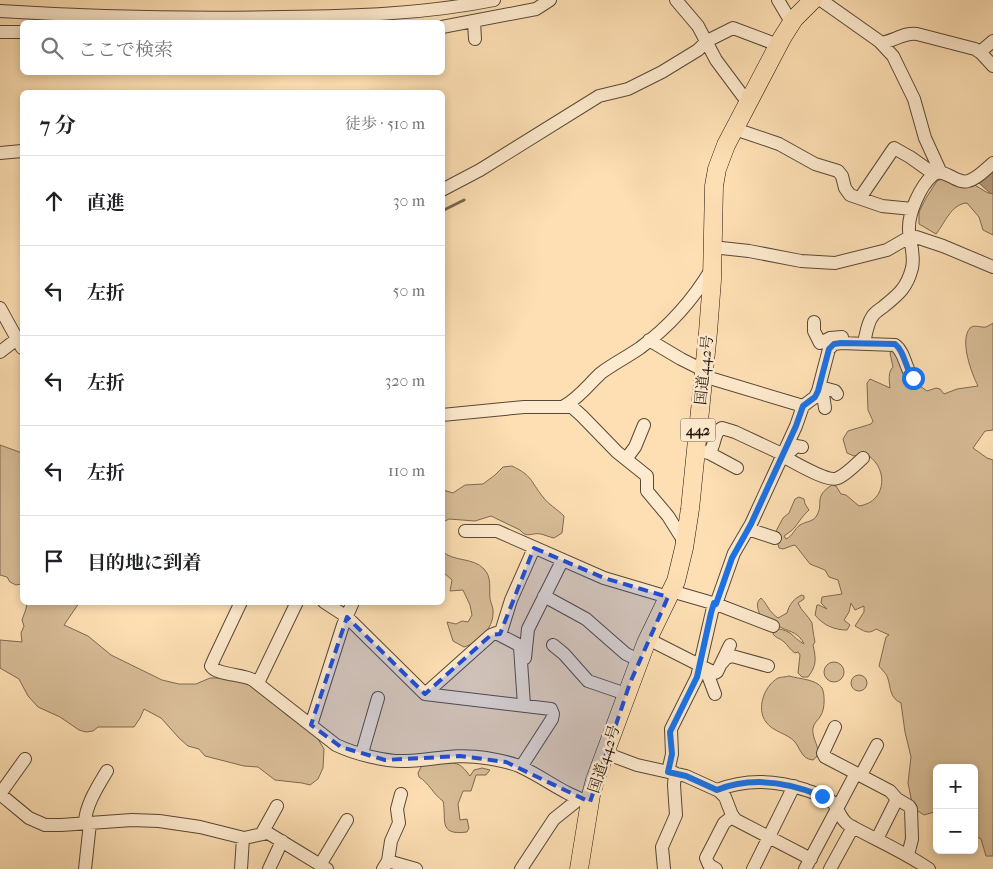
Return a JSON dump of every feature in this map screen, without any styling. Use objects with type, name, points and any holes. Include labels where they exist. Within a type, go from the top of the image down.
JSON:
[{"type":"highway","name":"国道442号","points":[[579,869],[584,801],[593,788],[639,660],[679,571],[703,452],[703,373],[712,268],[714,186],[717,169],[734,129],[791,22],[813,0]]},
{"type":"street","points":[[0,12],[133,17],[335,16],[393,13],[494,0]]},
{"type":"street","points":[[445,27],[536,9],[550,0]]},
{"type":"street","points":[[676,0],[698,26],[716,60],[748,103]]},
{"type":"street","points":[[778,0],[791,22]]},
{"type":"street","points":[[821,0],[882,43],[895,59],[912,96],[937,173]]},
{"type":"street","points":[[474,22],[475,40]]},
{"type":"street","points":[[445,188],[480,170],[599,96],[628,89],[676,64],[698,50],[707,41],[733,28],[778,46]]},
{"type":"street","points":[[0,32],[20,32]]},
{"type":"street","points":[[882,43],[912,33],[965,46],[980,52],[993,66]]},
{"type":"street","points":[[980,52],[993,41]]},
{"type":"street","points":[[734,129],[778,144],[815,164],[838,171],[841,174],[847,192],[860,198],[892,208],[912,209]]},
{"type":"street","points":[[860,198],[894,148],[937,173],[960,181],[967,182],[973,179],[993,163]]},
{"type":"street","points":[[0,152],[20,151]]},
{"type":"street","points":[[864,343],[872,316],[900,293],[906,285],[913,262],[909,227],[912,209],[918,196],[937,173]]},
{"type":"street","points":[[712,248],[749,251],[800,261],[834,263],[887,250],[910,237],[920,238],[943,246],[993,267]]},
{"type":"street","points":[[564,406],[601,374],[649,340],[680,313],[712,268]]},
{"type":"street","points":[[0,308],[20,343],[0,352]]},
{"type":"street","points":[[814,322],[814,331],[820,343],[830,338],[844,337],[850,343]]},
{"type":"street","points":[[649,340],[703,373],[803,406]]},
{"type":"street","points":[[664,869],[662,847],[676,815],[672,773],[671,729],[702,668],[715,604],[732,558],[782,457],[803,406],[815,397],[821,388],[829,349],[836,344],[850,343],[891,344],[898,346],[913,378]]},
{"type":"street","points":[[821,388],[835,391],[836,394]]},
{"type":"street","points":[[821,388],[825,408]]},
{"type":"street","points":[[445,415],[524,407],[572,407],[626,460],[647,476],[647,491],[668,516],[685,543]]},
{"type":"street","points":[[626,460],[635,446],[644,425]]},
{"type":"street","points":[[703,452],[712,449],[716,432],[722,428],[735,432],[782,457],[833,479],[840,477],[863,458]]},
{"type":"street","points":[[782,457],[796,446],[802,447]]},
{"type":"street","points":[[703,452],[737,468]]},
{"type":"street","points":[[748,529],[775,538]]},
{"type":"street","points":[[465,531],[496,531],[604,578],[715,604],[773,626]]},
{"type":"street","points":[[500,635],[512,600],[534,548]]},
{"type":"street","points":[[522,663],[525,660],[528,629],[562,561]]},
{"type":"street","points":[[544,596],[586,618],[626,654],[639,660]]},
{"type":"street","points":[[240,605],[211,666],[216,671],[244,676],[258,683],[336,745],[398,761],[453,756],[476,757],[506,762],[521,767],[584,801]]},
{"type":"street","points":[[258,683],[296,605]]},
{"type":"street","points":[[330,605],[347,617],[425,694],[551,709],[553,716],[521,767]]},
{"type":"street","points":[[311,725],[343,625],[352,605]]},
{"type":"street","points":[[425,694],[491,635],[496,633],[519,645],[521,650],[524,705]]},
{"type":"street","points":[[648,639],[715,673],[730,645]]},
{"type":"street","points":[[553,645],[564,654],[588,681],[626,694]]},
{"type":"street","points":[[722,663],[726,658],[732,656],[768,666]]},
{"type":"street","points":[[702,668],[715,694]]},
{"type":"street","points":[[362,753],[378,698]]},
{"type":"street","points":[[835,726],[823,753],[825,757],[890,791],[897,799],[909,806],[912,811],[912,839],[908,855]]},
{"type":"street","points":[[605,752],[637,765],[672,773],[717,790],[723,795],[733,816],[739,822],[769,837],[808,864],[836,810],[877,745]]},
{"type":"street","points":[[25,759],[0,794],[23,814],[36,822],[52,825],[132,820],[159,821],[209,829],[243,838],[262,833],[272,834],[324,867],[347,820]]},
{"type":"street","points":[[85,869],[88,823],[85,816],[91,800],[107,771]]},
{"type":"street","points":[[717,790],[734,783],[748,782],[769,782],[794,786],[832,802],[842,820],[908,855],[929,869]]},
{"type":"street","points":[[753,869],[794,786]]},
{"type":"street","points":[[401,794],[397,809],[399,823],[385,865],[416,869]]},
{"type":"street","points":[[878,839],[897,799]]},
{"type":"street","points":[[522,869],[549,824],[557,815],[584,801]]},
{"type":"street","points":[[262,833],[277,806]]},
{"type":"street","points":[[716,869],[710,865],[706,858],[724,823],[733,816]]},
{"type":"street","points":[[830,869],[853,827]]},
{"type":"street","points":[[241,869],[243,838]]},
{"type":"street","points":[[269,869],[282,841]]},
{"type":"highlighted area","points":[[534,548],[604,578],[668,597],[630,683],[590,802],[506,762],[460,756],[385,760],[341,747],[311,725],[347,617],[425,694],[491,635],[500,634]]},
{"type":"shaded area","points":[[993,172],[993,194],[979,183]]},
{"type":"shaded area","points":[[944,178],[973,184],[988,193],[993,193],[993,235],[983,230],[979,217],[967,203],[961,204],[953,210],[936,234],[919,224],[919,212],[926,198],[937,181]]},
{"type":"shaded area","points":[[993,323],[993,430],[985,431],[973,448],[993,460],[993,856],[986,856],[981,839],[978,837],[978,764],[933,764],[933,812],[924,815],[913,808],[908,783],[911,757],[901,703],[893,696],[886,674],[879,666],[886,637],[889,635],[876,629],[866,632],[855,626],[864,612],[864,606],[855,610],[851,603],[849,612],[844,620],[850,625],[847,630],[829,626],[818,619],[815,615],[817,605],[827,609],[821,603],[822,597],[842,594],[838,580],[829,577],[825,570],[810,564],[796,546],[779,548],[775,533],[783,518],[789,513],[795,499],[799,497],[804,499],[809,510],[794,528],[784,536],[786,539],[800,525],[814,519],[819,511],[823,493],[832,485],[836,486],[841,494],[846,495],[859,506],[869,503],[876,498],[882,483],[878,466],[864,453],[854,456],[847,453],[843,439],[848,431],[871,424],[873,421],[868,410],[867,383],[870,379],[890,388],[889,379],[893,367],[890,353],[893,349],[900,360],[905,379],[916,389],[920,386],[927,391],[936,388],[940,389],[944,394],[957,389],[978,386],[968,357],[966,341],[970,328],[976,326],[986,327]]},
{"type":"shaded area","points":[[0,445],[20,452],[20,584],[16,585],[10,582],[7,577],[0,575]]},
{"type":"shaded area","points":[[512,466],[528,476],[545,500],[564,516],[562,533],[554,538],[541,534],[527,535],[491,516],[475,521],[449,519],[445,521],[445,491],[453,493],[465,485],[483,484],[503,467]]},
{"type":"shaded area","points":[[445,553],[452,557],[479,565],[487,572],[489,579],[493,612],[488,630],[474,642],[464,647],[453,641],[447,622],[456,624],[462,621],[468,622],[472,615],[470,605],[463,590],[450,591],[452,580],[445,574]]},
{"type":"shaded area","points":[[802,595],[804,599],[798,603],[812,623],[815,642],[813,645],[814,665],[808,677],[802,677],[798,673],[800,655],[798,652],[793,652],[773,634],[774,628],[788,632],[804,644],[800,637],[760,615],[758,606],[761,598],[778,618],[787,613],[792,602]]},
{"type":"shaded area","points":[[27,605],[78,605],[64,625],[88,636],[111,655],[162,680],[179,684],[196,684],[210,678],[226,678],[247,683],[288,716],[301,722],[315,734],[324,749],[323,768],[318,779],[310,785],[275,780],[258,767],[244,766],[205,756],[199,749],[188,746],[161,718],[144,709],[134,727],[98,727],[93,731],[86,732],[38,707],[28,696],[19,679],[0,668],[0,640],[22,642],[21,633],[24,626],[22,620]]},
{"type":"shaded area","points":[[834,662],[841,665],[844,672],[841,679],[834,682],[827,679],[824,672],[827,665]]},
{"type":"shaded area","points":[[856,675],[862,675],[867,680],[865,689],[856,691],[851,686],[851,680]]},
{"type":"shaded area","points":[[789,676],[816,683],[823,691],[823,709],[813,728],[818,753],[813,760],[806,758],[795,742],[769,725],[763,717],[762,704],[765,692],[778,678]]},
{"type":"shaded area","points":[[444,762],[459,765],[470,776],[474,770],[482,768],[490,770],[486,775],[476,775],[471,791],[463,791],[458,804],[460,820],[467,819],[469,828],[467,832],[458,833],[447,829],[444,820],[443,801],[419,777],[418,773],[422,765]]},
{"type":"waterway","points":[[445,210],[464,200]]},
{"type":"route","points":[[822,796],[790,785],[761,781],[734,783],[717,790],[686,776],[668,772],[672,754],[670,732],[697,677],[711,613],[734,553],[751,524],[796,426],[803,406],[815,397],[818,391],[829,349],[834,344],[841,343],[895,344],[900,348],[909,373],[913,378]]}]
